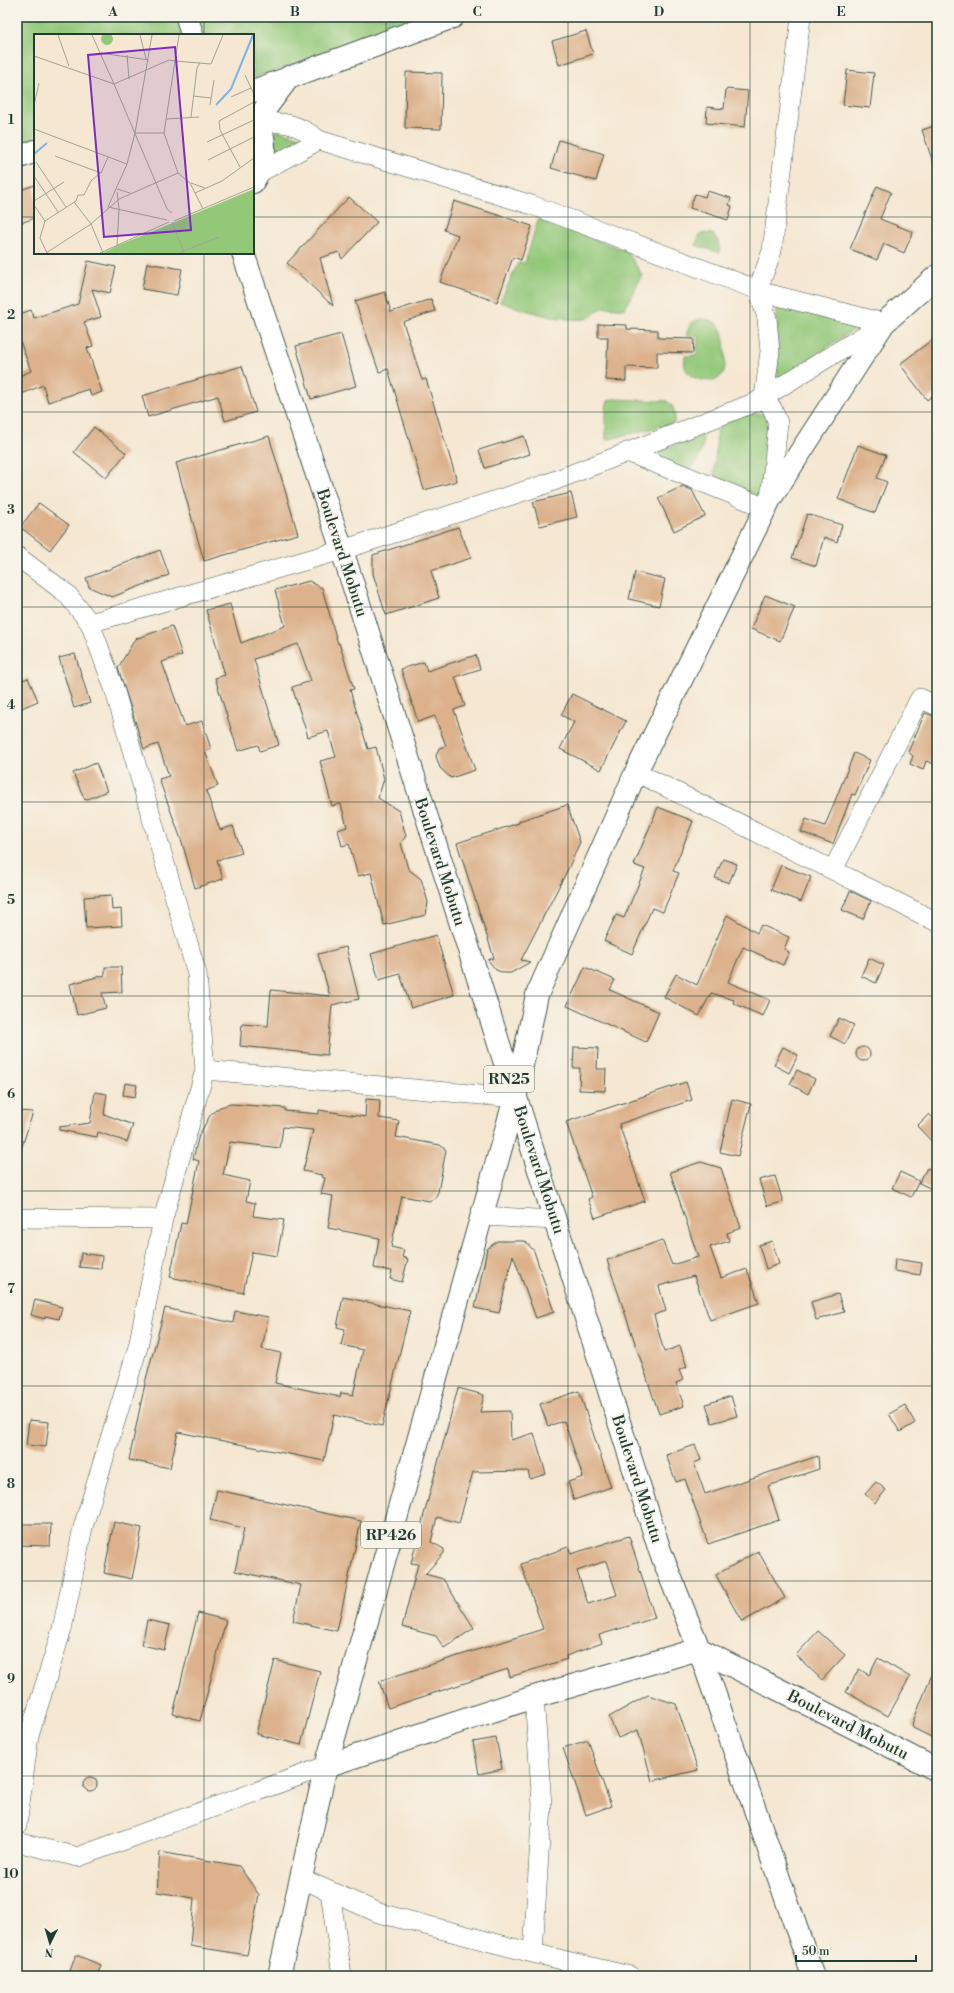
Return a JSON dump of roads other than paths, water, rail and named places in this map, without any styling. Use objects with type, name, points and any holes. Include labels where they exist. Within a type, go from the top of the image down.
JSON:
[{"type":"main road","points":[[187,17],[192,34]]},
{"type":"main road","points":[[254,91],[452,17]]},
{"type":"main road","points":[[256,177],[263,160],[264,146],[255,121],[289,77]]},
{"type":"main road","points":[[17,158],[34,151]]},
{"type":"main road","name":"Boulevard Mobutu","points":[[243,254],[342,550],[660,1551],[699,1649],[937,1770]]},
{"type":"main road","points":[[515,1098],[537,995],[636,772],[768,504],[884,323],[937,276]]},
{"type":"main road","name":"RP426","points":[[279,1976],[326,1766],[515,1098]]},
{"type":"main road","points":[[326,1766],[534,1697],[699,1649],[813,1976]]},
{"type":"street","points":[[627,452],[768,504],[778,423],[772,408],[764,397],[770,351],[767,318],[758,290],[772,251],[801,17]]},
{"type":"street","points":[[255,121],[275,121],[290,124],[308,132],[319,140],[532,205],[758,290],[884,323]]},
{"type":"street","points":[[256,177],[319,140]]},
{"type":"street","points":[[90,623],[342,550],[546,484],[756,402],[884,323]]},
{"type":"street","points":[[17,556],[67,594],[90,623],[114,688],[197,974],[205,1070],[163,1219],[138,1347],[83,1528],[62,1629],[30,1736],[17,1826]]},
{"type":"street","points":[[833,870],[920,698],[936,705]]},
{"type":"street","points":[[636,772],[937,922]]},
{"type":"street","points":[[205,1070],[515,1098]]},
{"type":"street","points":[[482,1216],[554,1220]]},
{"type":"street","points":[[17,1218],[163,1219]]},
{"type":"street","points":[[533,1953],[542,1805],[534,1697]]},
{"type":"street","points":[[17,1842],[78,1857],[326,1766]]},
{"type":"street","points":[[300,1878],[379,1912],[533,1953],[630,1976]]},
{"type":"street","points":[[330,1892],[342,1976]]}]
